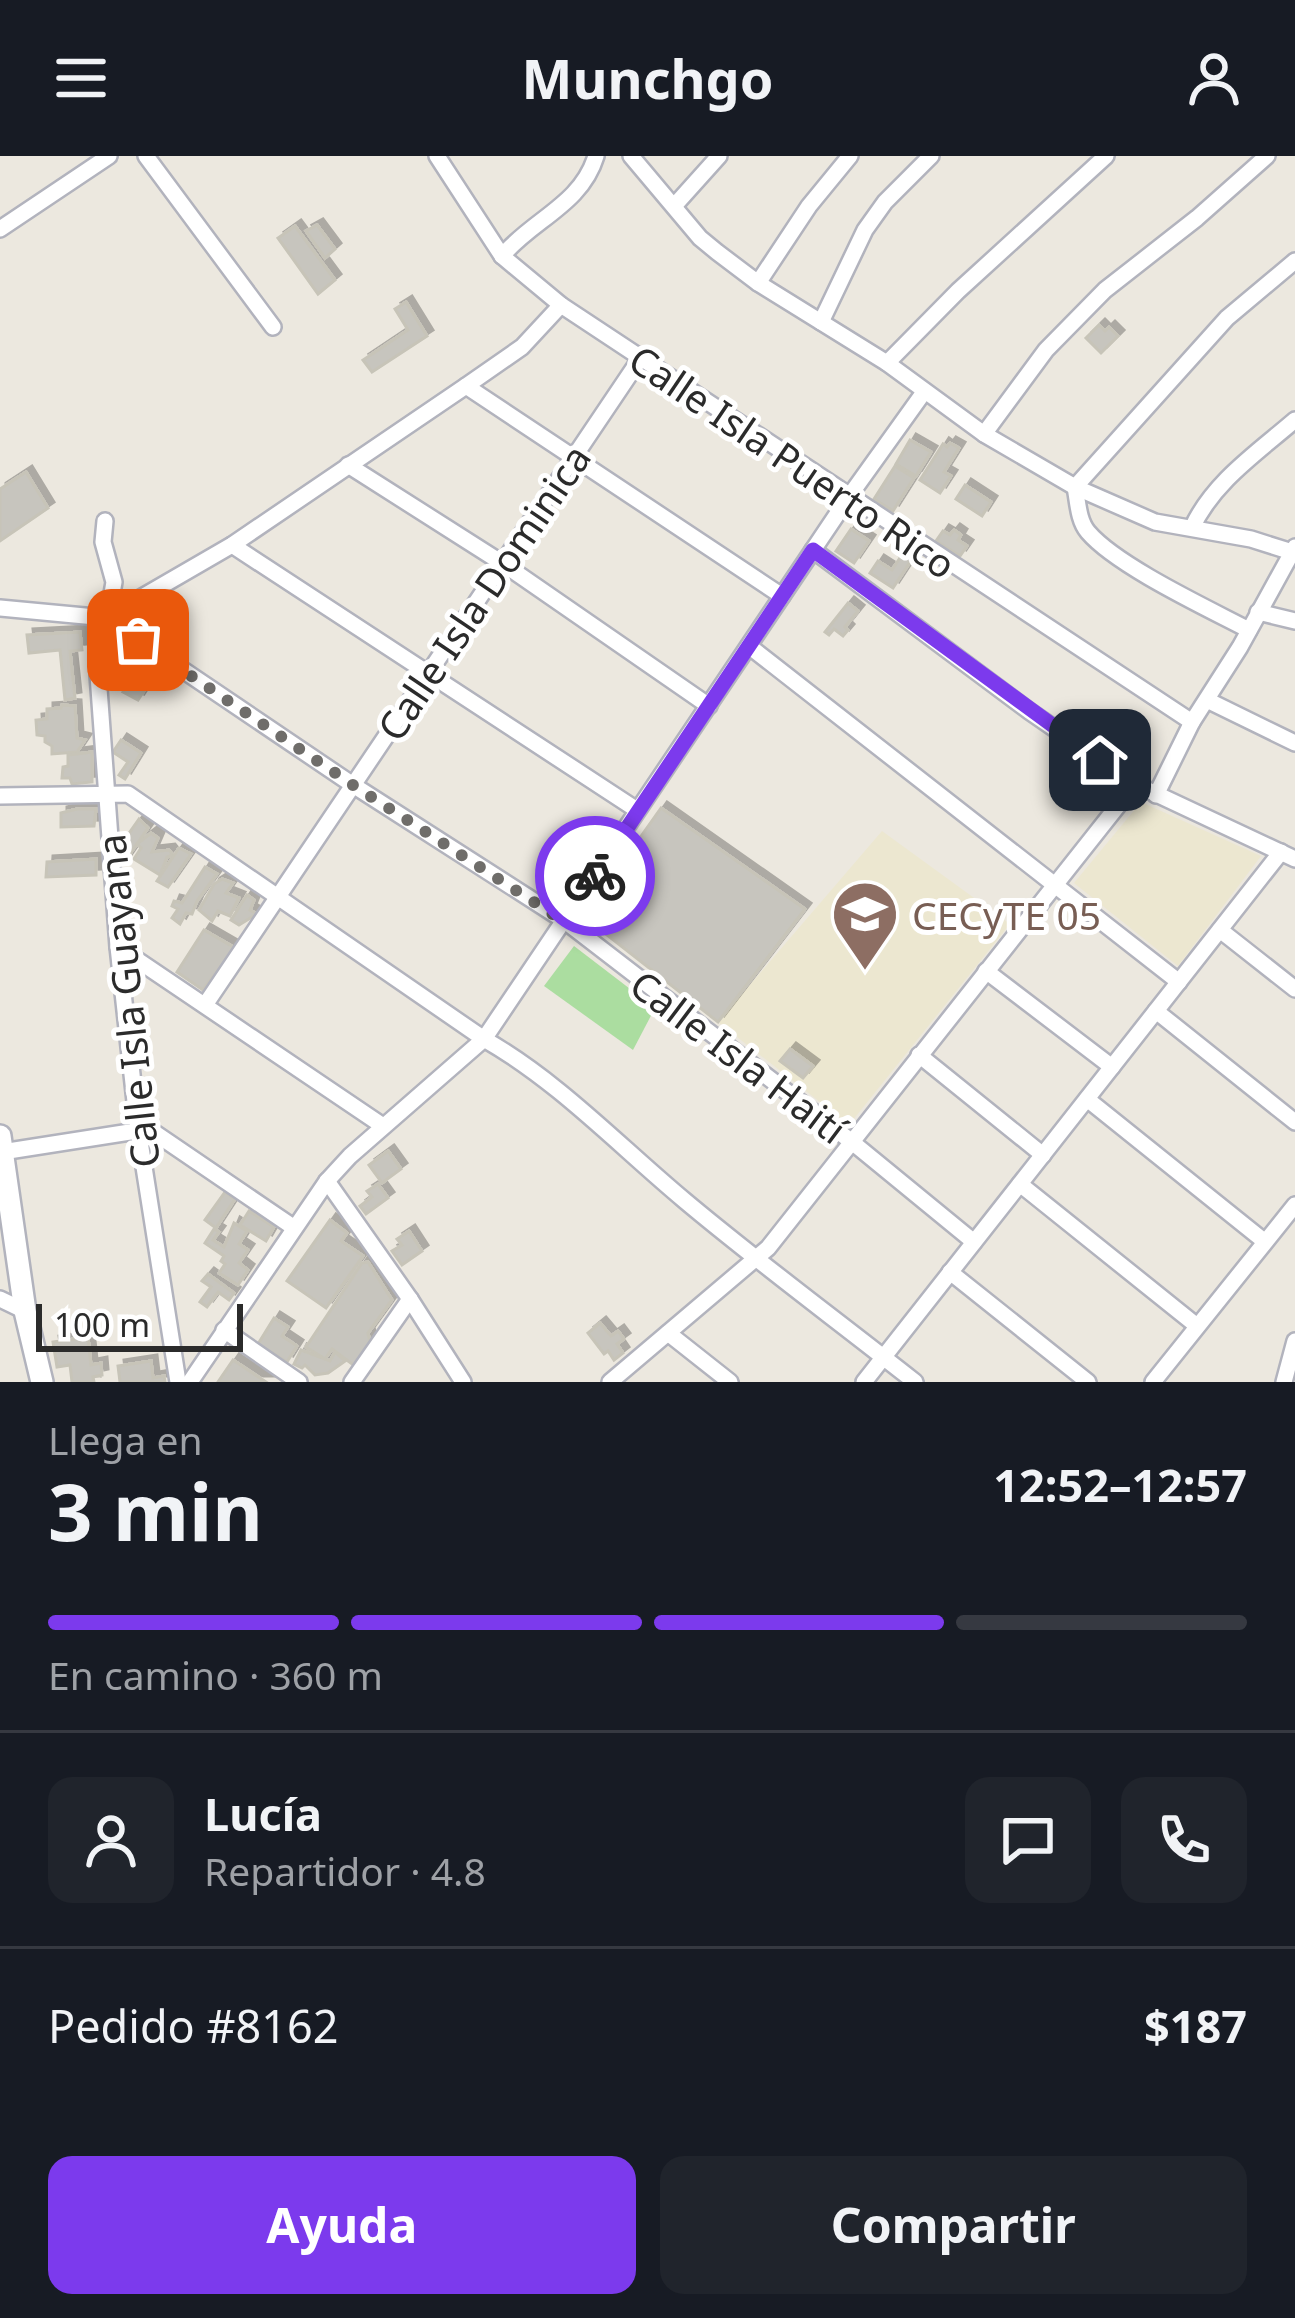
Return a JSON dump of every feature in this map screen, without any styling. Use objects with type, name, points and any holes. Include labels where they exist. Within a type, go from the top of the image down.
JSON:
[{"type":"street","points":[[0,229],[110,156]]},
{"type":"street","points":[[146,156],[273,327]]},
{"type":"street","name":"Calle Isla Puerto Rico","points":[[437,156],[502,256],[561,305],[1192,722]]},
{"type":"street","points":[[502,256],[517,238],[571,201],[592,171],[596,156]]},
{"type":"street","points":[[631,156],[700,238],[758,283],[887,363],[984,434],[1075,487],[1155,522],[1294,550],[1192,722],[1156,795]]},
{"type":"street","points":[[675,205],[719,156]]},
{"type":"street","points":[[758,283],[808,206],[850,156]]},
{"type":"street","points":[[821,322],[865,230],[885,202],[932,156]]},
{"type":"street","points":[[887,363],[1106,156]]},
{"type":"street","points":[[984,434],[1046,350],[1105,290],[1267,156]]},
{"type":"street","points":[[1075,487],[1204,341],[1295,261]]},
{"type":"street","points":[[106,618],[232,545],[466,386],[522,347],[561,305]]},
{"type":"street","name":"Calle Isla Dominica","points":[[205,1005],[640,359]]},
{"type":"street","points":[[466,386],[782,596]]},
{"type":"street","points":[[190,1382],[327,1181],[484,1039],[924,392]]},
{"type":"street","points":[[1192,528],[1221,484],[1295,420]]},
{"type":"street","points":[[348,465],[502,563],[709,706]]},
{"type":"street","points":[[1075,487],[1089,534],[1153,578],[1249,630]]},
{"type":"street","name":"Calle Isla Guayana","points":[[105,521],[104,542],[114,582],[98,675],[118,947],[138,1129],[178,1382]]},
{"type":"street","points":[[232,545],[637,810]]},
{"type":"street","points":[[813,550],[1029,712],[1135,784],[1288,856],[1220,930],[864,1382]]},
{"type":"street","name":"Calle Isla Haití","points":[[0,608],[106,618],[565,922],[974,1242]]},
{"type":"street","points":[[1258,612],[1295,621]]},
{"type":"street","points":[[749,646],[1179,982]]},
{"type":"street","points":[[1207,700],[1295,743]]},
{"type":"street","points":[[610,1382],[757,1260],[1135,784]]},
{"type":"street","points":[[0,796],[128,794],[525,1063],[757,1260],[915,1382]]},
{"type":"street","points":[[1220,930],[1295,988]]},
{"type":"street","points":[[118,947],[383,1126]]},
{"type":"street","points":[[986,971],[1112,1067]]},
{"type":"street","points":[[1156,1011],[1295,1122]]},
{"type":"street","points":[[919,1055],[1042,1155]]},
{"type":"street","points":[[1087,1099],[1264,1241]]},
{"type":"street","points":[[2,1152],[138,1129],[157,1133],[293,1227]]},
{"type":"street","points":[[0,1136],[41,1382]]},
{"type":"street","points":[[327,1181],[463,1382]]},
{"type":"street","points":[[1020,1184],[1197,1326]]},
{"type":"street","points":[[1153,1382],[1264,1241],[1288,1222],[1295,1205]]},
{"type":"street","points":[[950,1272],[1088,1382]]},
{"type":"street","points":[[0,1299],[26,1311]]},
{"type":"street","points":[[352,1382],[410,1299]]},
{"type":"street","points":[[224,1330],[299,1382]]},
{"type":"street","points":[[668,1333],[730,1382]]},
{"type":"street","points":[[1284,1382],[1294,1349]]},
{"type":"shaded area","points":[[1141,802],[1261,856],[1178,966],[1074,883]]},
{"type":"shaded area","name":"CECyTE 05","points":[[882,831],[1010,924],[849,1125],[718,1022]]},
{"type":"green space","points":[[574,946],[655,1008],[633,1050],[544,986]]},
{"type":"building","points":[[317,225],[335,249],[325,258],[306,231]]},
{"type":"building","points":[[295,226],[335,280],[318,294],[278,238]]},
{"type":"building","points":[[406,302],[427,336],[372,372],[363,360],[408,330],[395,309]]},
{"type":"building","points":[[1099,325],[1118,336],[1101,353],[1086,338]]},
{"type":"building","points":[[910,440],[931,452],[916,476],[896,464]]},
{"type":"building","points":[[943,444],[959,448],[944,472],[951,476],[940,493],[920,480]]},
{"type":"building","points":[[895,466],[914,478],[893,511],[874,499]]},
{"type":"building","points":[[26,472],[48,508],[0,541],[0,489]]},
{"type":"building","points":[[965,485],[991,502],[982,516],[956,499]]},
{"type":"building","points":[[851,529],[869,541],[854,563],[836,551]]},
{"type":"building","points":[[954,530],[967,546],[960,556],[936,541],[943,531],[950,535]]},
{"type":"building","points":[[905,550],[914,556],[893,588],[870,573],[878,561],[892,570]]},
{"type":"building","points":[[848,603],[858,611],[845,627],[848,630],[843,636],[834,629],[829,635],[825,632]]},
{"type":"building","points":[[80,632],[82,650],[70,651],[75,698],[65,700],[60,650],[29,653],[27,635]]},
{"type":"building","points":[[141,666],[155,674],[138,700],[123,692]]},
{"type":"building","points":[[75,706],[77,738],[85,740],[77,752],[52,754],[45,736],[37,735],[36,720],[47,719],[47,709]]},
{"type":"building","points":[[121,740],[141,753],[125,779],[119,775],[128,762],[113,752]]},
{"type":"building","points":[[92,752],[92,782],[72,784],[70,778],[62,778],[68,755]]},
{"type":"building","points":[[661,808],[805,909],[718,1022],[584,917]]},
{"type":"building","points":[[96,809],[94,826],[61,827],[61,813]]},
{"type":"building","points":[[139,819],[148,828],[127,858],[125,839]]},
{"type":"building","points":[[151,833],[158,838],[152,852],[169,850],[173,855],[167,857],[160,875],[134,859],[141,848],[137,844]]},
{"type":"building","points":[[179,848],[191,854],[168,887],[157,881]]},
{"type":"building","points":[[96,859],[96,875],[46,877],[47,862]]},
{"type":"building","points":[[205,867],[217,874],[192,914],[186,913],[180,924],[172,918],[178,909],[172,906],[174,901],[182,903]]},
{"type":"building","points":[[222,879],[233,883],[226,893],[239,898],[230,916],[218,911],[212,921],[199,910]]},
{"type":"building","points":[[247,895],[254,900],[250,910],[257,914],[239,925],[231,920]]},
{"type":"building","points":[[204,930],[235,948],[203,990],[177,972]]},
{"type":"building","points":[[790,1049],[813,1066],[803,1078],[780,1061]]},
{"type":"building","points":[[388,1151],[401,1169],[382,1183],[369,1165]]},
{"type":"building","points":[[378,1184],[388,1198],[366,1214],[360,1206],[372,1197],[367,1191]]},
{"type":"building","points":[[225,1192],[235,1199],[216,1228],[205,1220]]},
{"type":"building","points":[[249,1211],[274,1227],[266,1241],[240,1225]]},
{"type":"building","points":[[330,1220],[347,1233],[341,1241],[363,1256],[326,1308],[287,1281]]},
{"type":"building","points":[[234,1223],[247,1231],[239,1244],[248,1250],[239,1263],[248,1270],[238,1285],[219,1273],[224,1256],[205,1243],[214,1229],[219,1232],[213,1240],[224,1247]]},
{"type":"building","points":[[409,1231],[422,1251],[402,1265],[392,1251],[402,1245],[397,1239]]},
{"type":"building","points":[[368,1262],[392,1300],[368,1333],[371,1346],[356,1367],[332,1349],[325,1359],[306,1347],[362,1263]]},
{"type":"building","points":[[208,1274],[234,1293],[229,1300],[218,1292],[207,1307],[200,1302],[211,1287],[202,1281]]},
{"type":"building","points":[[274,1318],[288,1327],[282,1336],[297,1346],[287,1362],[258,1344]]},
{"type":"building","points":[[600,1323],[611,1336],[618,1331],[624,1339],[617,1344],[623,1353],[614,1360],[588,1333]]},
{"type":"building","points":[[88,1337],[91,1365],[101,1363],[102,1375],[93,1377],[94,1382],[72,1382],[70,1365],[57,1367],[53,1342]]},
{"type":"building","points":[[301,1350],[330,1361],[335,1352],[345,1361],[328,1373],[315,1375],[305,1365],[294,1364]]},
{"type":"building","points":[[233,1360],[266,1382],[218,1382]]},
{"type":"building","points":[[151,1361],[153,1378],[164,1376],[165,1382],[120,1382],[118,1366]]},
{"type":"way so far","points":[[138,640],[565,922],[595,876]]},
{"type":"place","name":"CECyTE 05","points":[[865,973]]},
{"type":"route","points":[[595,876],[813,550],[1100,760]]}]
